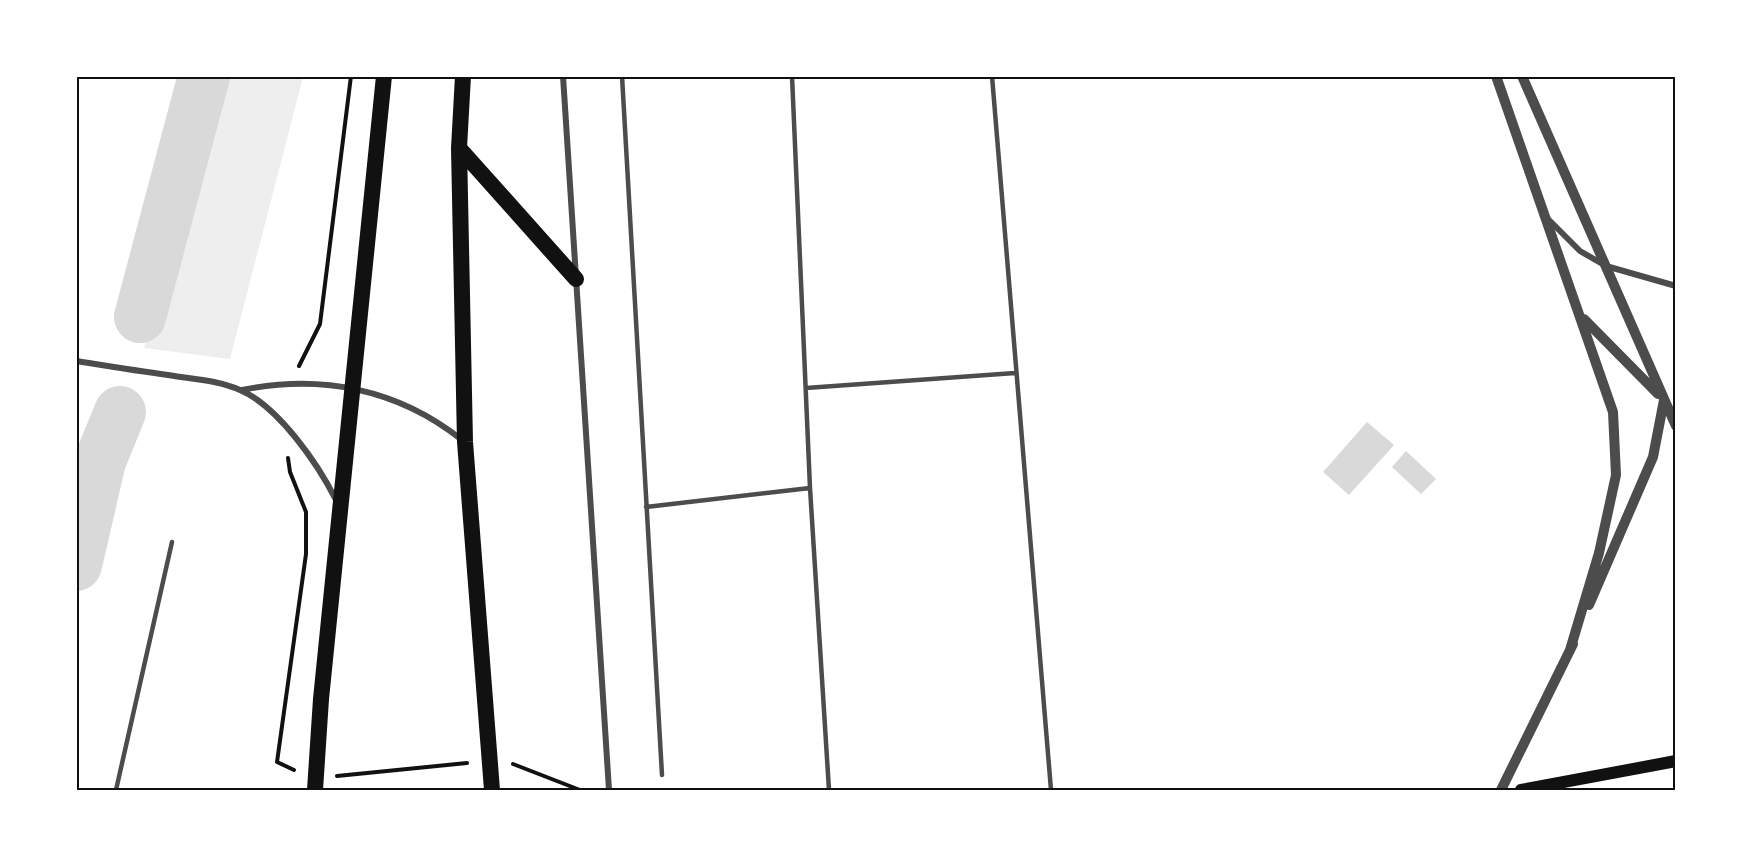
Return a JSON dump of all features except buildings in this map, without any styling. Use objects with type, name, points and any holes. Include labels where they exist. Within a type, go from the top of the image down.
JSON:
[{"type":"highway","points":[[315,790],[321,699],[384,76]]},
{"type":"highway","points":[[463,76],[459,148],[465,442],[492,790]]},
{"type":"highway","points":[[459,148],[576,279]]},
{"type":"main road","points":[[1521,790],[1676,761]]},
{"type":"street","points":[[563,76],[609,790]]},
{"type":"street","points":[[1496,76],[1613,412],[1616,474],[1599,553],[1570,650]]},
{"type":"street","points":[[1522,76],[1676,426]]},
{"type":"street","points":[[1548,220],[1580,251],[1606,266],[1676,286]]},
{"type":"street","points":[[1581,316],[1664,400]]},
{"type":"street","points":[[76,363],[216,382],[242,390],[284,426],[322,473],[340,508]]},
{"type":"street","points":[[242,390],[278,383],[351,389],[411,407],[438,421],[465,442]]},
{"type":"street","points":[[1501,790],[1570,650],[1653,457],[1664,400]]},
{"type":"lane","points":[[622,76],[662,775]]},
{"type":"lane","points":[[792,76],[810,488],[829,790]]},
{"type":"lane","points":[[992,76],[1051,790]]},
{"type":"lane","points":[[806,388],[1016,373]]},
{"type":"lane","points":[[646,507],[810,488]]},
{"type":"lane","points":[[116,790],[172,542]]},
{"type":"path","points":[[291,383],[320,324],[351,76]]},
{"type":"path","points":[[277,762],[306,554],[306,512],[290,472],[284,426]]},
{"type":"path","points":[[342,776],[471,762]]},
{"type":"path","points":[[516,765],[579,790]]},
{"type":"shaded area","points":[[213,77],[303,77],[230,359],[144,348]]},
{"type":"shaded area","points":[[1367,422],[1394,445],[1349,495],[1323,472]]},
{"type":"shaded area","points":[[1406,451],[1436,479],[1421,494],[1392,467]]},
{"type":"waterway","points":[[140,317],[204,76]]},
{"type":"waterway","points":[[76,565],[100,461],[120,412]]}]
